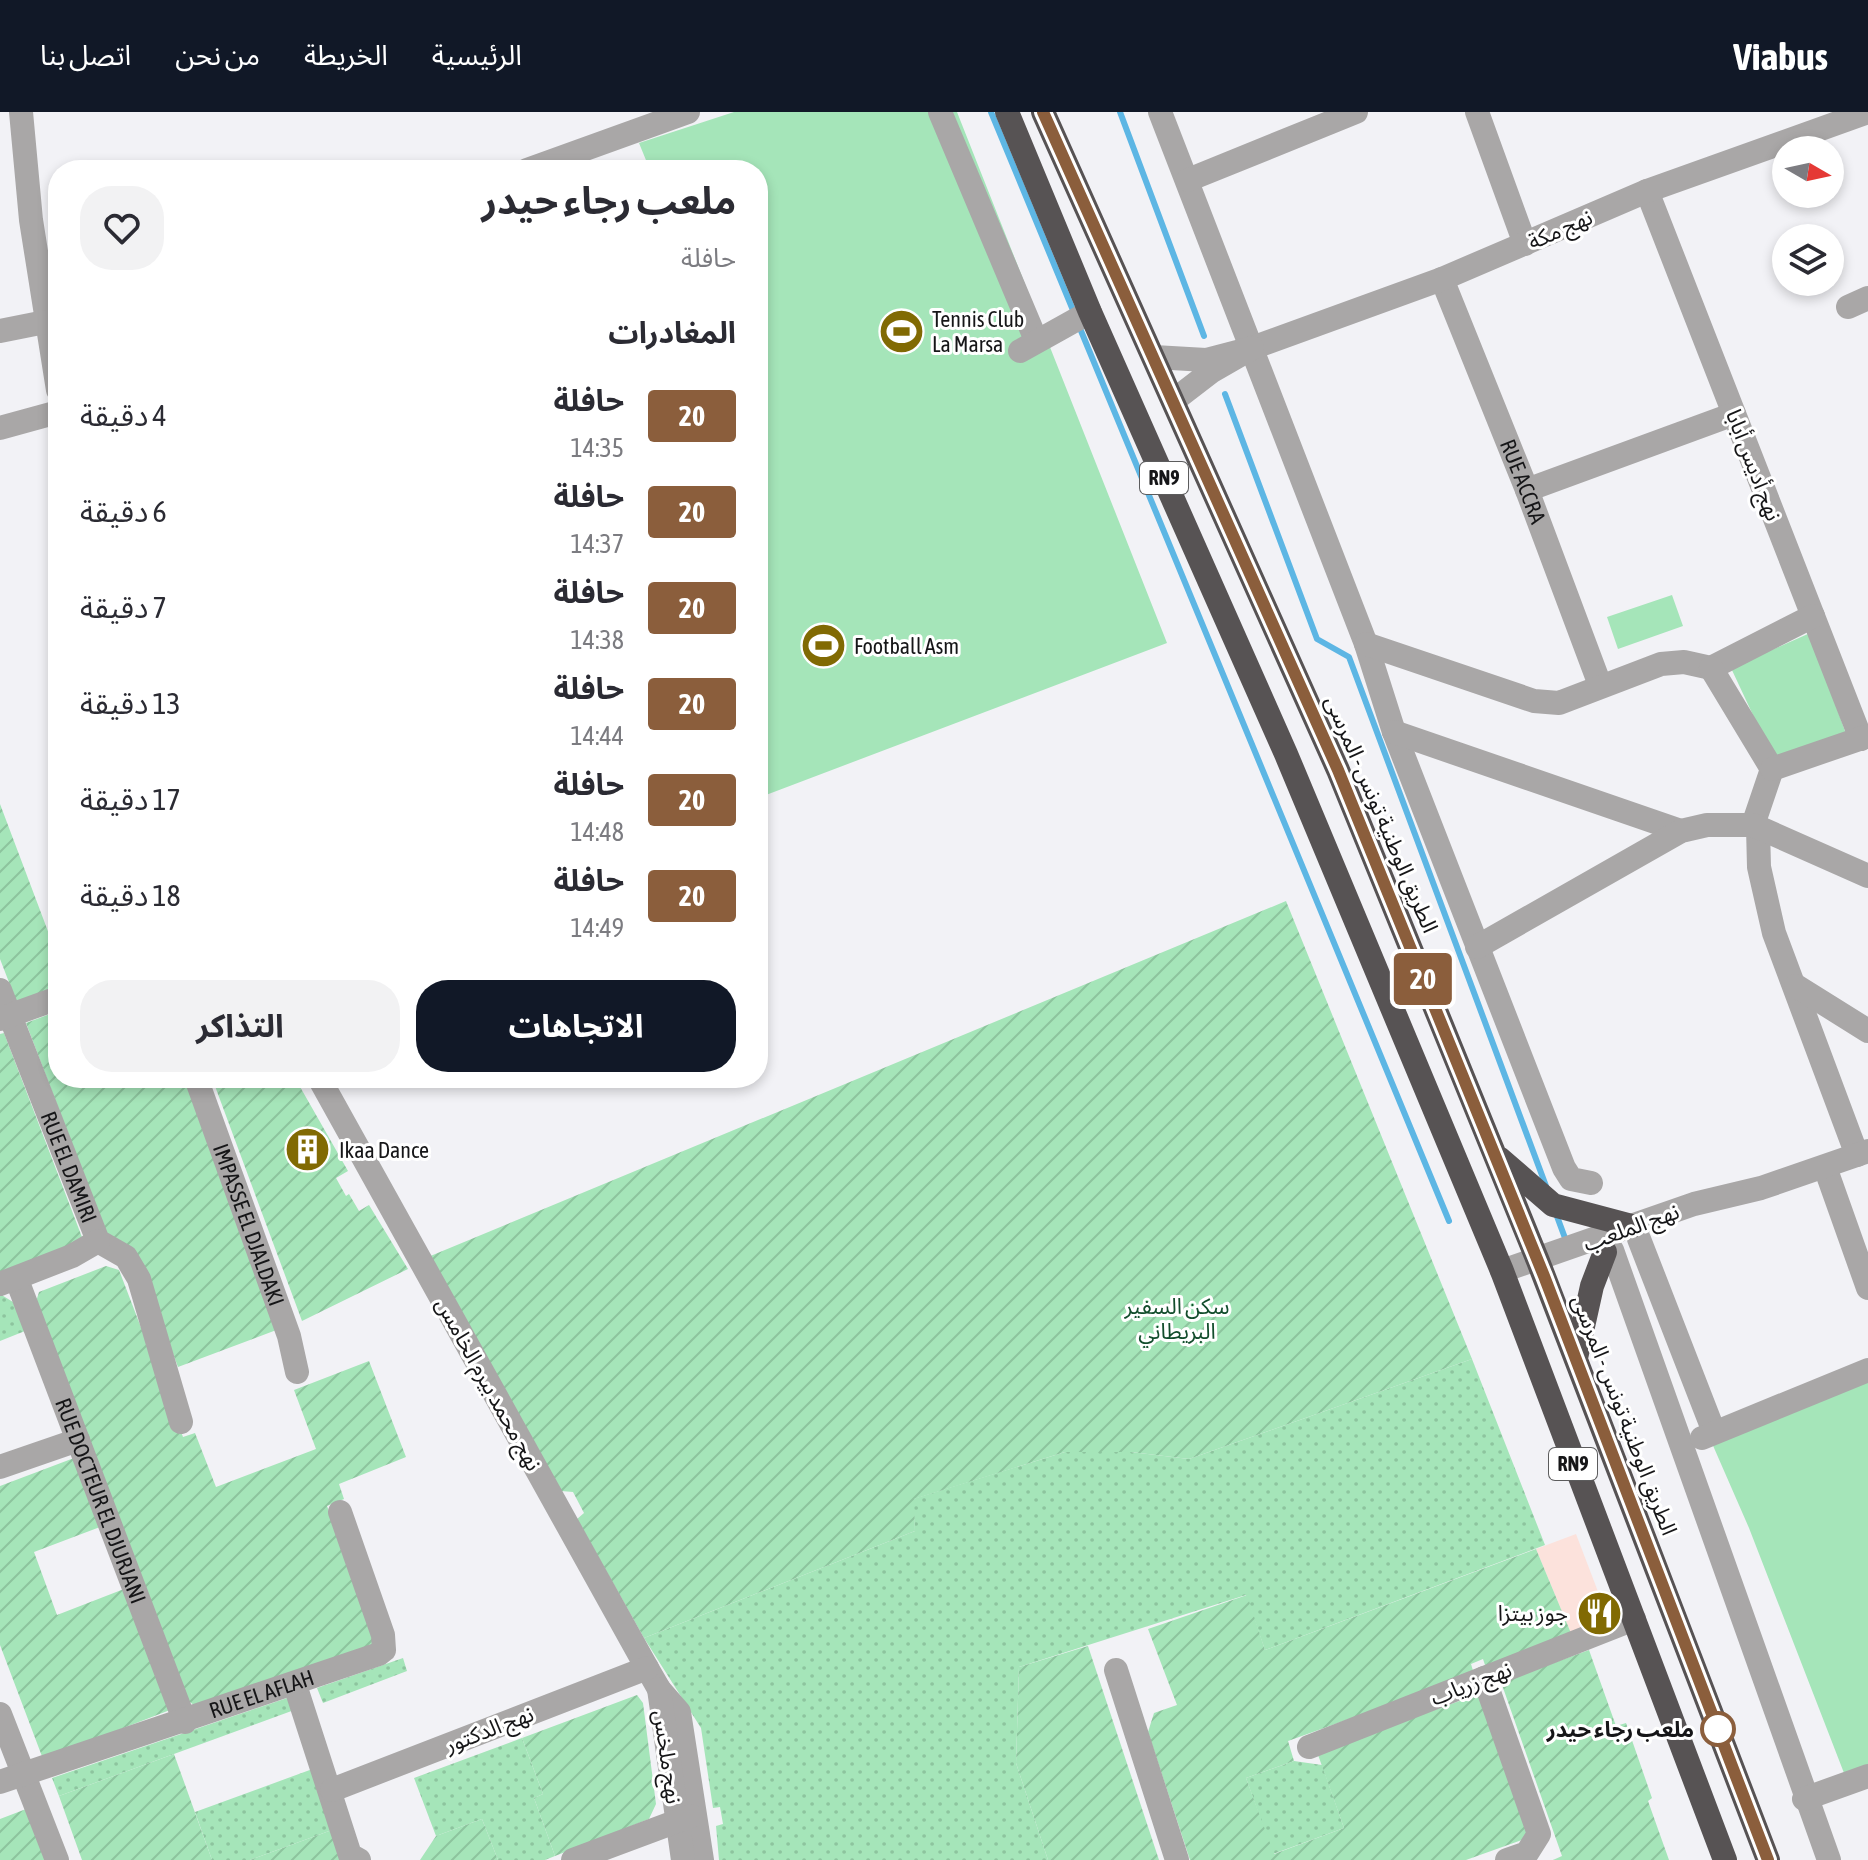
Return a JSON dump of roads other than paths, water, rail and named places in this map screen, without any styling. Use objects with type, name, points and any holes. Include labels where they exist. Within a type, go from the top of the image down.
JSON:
[{"type":"highway","name":"RN9","points":[[1007,112],[1090,312],[1286,754],[1505,1279],[1725,1860]]},
{"type":"highway","name":"الطريق الوطنية تونس - المرسى","points":[[1043,112],[1338,770],[1541,1268],[1768,1860]]},
{"type":"highway","points":[[1495,1155],[1553,1205],[1636,1232]]},
{"type":"highway","points":[[1576,1361],[1592,1286],[1608,1251]]},
{"type":"street","points":[[21,112],[48,330]]},
{"type":"street","points":[[555,160],[688,112]]},
{"type":"street","points":[[940,112],[1028,345],[1090,312]]},
{"type":"street","points":[[1160,112],[1366,644],[1394,732],[1564,1168],[1571,1179],[1591,1183]]},
{"type":"street","points":[[1188,180],[1356,112]]},
{"type":"street","points":[[1477,112],[1525,244]]},
{"type":"street","name":"نهج مكة","points":[[1252,348],[1442,279],[1647,191],[1868,112]]},
{"type":"street","name":"نهج أديس أبابا","points":[[1647,191],[1813,616],[1864,737]]},
{"type":"street","name":"RUE ACCRA","points":[[1442,279],[1527,490],[1600,685]]},
{"type":"street","points":[[0,331],[45,322]]},
{"type":"street","points":[[1154,357],[1206,360],[1252,348]]},
{"type":"street","points":[[1173,401],[1212,371],[1252,348]]},
{"type":"street","points":[[1527,490],[1734,414]]},
{"type":"street","points":[[0,428],[48,415]]},
{"type":"street","points":[[1366,644],[1534,701],[1559,703],[1661,664],[1684,662],[1711,668],[1813,616]]},
{"type":"street","points":[[1711,668],[1772,769],[1755,827],[1762,880],[1774,933],[1863,1153]]},
{"type":"street","points":[[1394,732],[1681,831]]},
{"type":"street","points":[[1772,769],[1864,737]]},
{"type":"street","points":[[1477,947],[1681,831],[1707,825],[1755,827],[1868,876]]},
{"type":"street","points":[[1796,986],[1868,1031]]},
{"type":"street","name":"RUE EL DAMIRI","points":[[0,990],[6,1017],[98,1241],[126,1257],[139,1279],[181,1422]]},
{"type":"street","points":[[6,1017],[48,1002]]},
{"type":"street","name":"IMPASSE EL DJALDAKI","points":[[200,1088],[289,1336],[297,1372]]},
{"type":"street","name":"نهج محمد بيرم الخامس","points":[[325,1088],[659,1689]]},
{"type":"street","name":"نهج الملعب","points":[[1541,1268],[1636,1232],[1694,1204],[1761,1188],[1863,1153]]},
{"type":"street","points":[[1825,1167],[1868,1288]]},
{"type":"street","points":[[1636,1232],[1714,1432]]},
{"type":"street","name":"نهج الملعب","points":[[1505,1279],[1608,1251],[1636,1232]]},
{"type":"street","points":[[9,1282],[98,1241]]},
{"type":"street","points":[[1608,1251],[1682,1448],[1804,1799],[1829,1860]]},
{"type":"street","name":"RUE DOCTEUR EL DJURJANI","points":[[9,1282],[78,1440],[185,1722]]},
{"type":"street","points":[[1682,1448],[1868,1370]]},
{"type":"street","points":[[0,1467],[78,1440]]},
{"type":"street","name":"RUE EL AFLAH","points":[[0,1782],[295,1685],[384,1650],[383,1635],[340,1512]]},
{"type":"street","name":"نهج زرياب","points":[[1309,1747],[1634,1619]]},
{"type":"street","name":"نهج الدكتور","points":[[332,1790],[647,1668]]},
{"type":"street","points":[[1116,1670],[1177,1860]]},
{"type":"street","points":[[1484,1678],[1539,1834],[1527,1853],[1507,1860]]},
{"type":"street","points":[[295,1685],[352,1858]]},
{"type":"street","name":"نهج ملخس","points":[[659,1689],[679,1712],[686,1818],[683,1860]]},
{"type":"street","points":[[0,1714],[57,1860]]},
{"type":"street","points":[[1804,1799],[1868,1776]]},
{"type":"street","points":[[573,1860],[686,1818]]},
{"type":"street","name":"نهج ملخس","points":[[686,1818],[702,1860]]},
{"type":"waterway","points":[[991,112],[1075,315]]},
{"type":"waterway","points":[[1120,112],[1204,336]]},
{"type":"waterway","points":[[1079,326],[1449,1221]]},
{"type":"waterway","points":[[1225,394],[1317,639],[1349,657],[1546,1186]]},
{"type":"waterway","points":[[1555,1211],[1565,1238]]},
{"type":"place","name":"Tennis Club La Marsa","points":[[901,332]]},
{"type":"place","name":"Football Asm","points":[[823,646]]},
{"type":"place","name":"Ikaa Dance","points":[[308,1150]]},
{"type":"place","name":"جوز بيتزا","points":[[1599,1613]]},
{"type":"place","name":"ملعب رجاء حيدر","points":[[1718,1729]]},
{"type":"park label","name":"سكن السفير البريطاني","points":[[1177,1318]]}]
